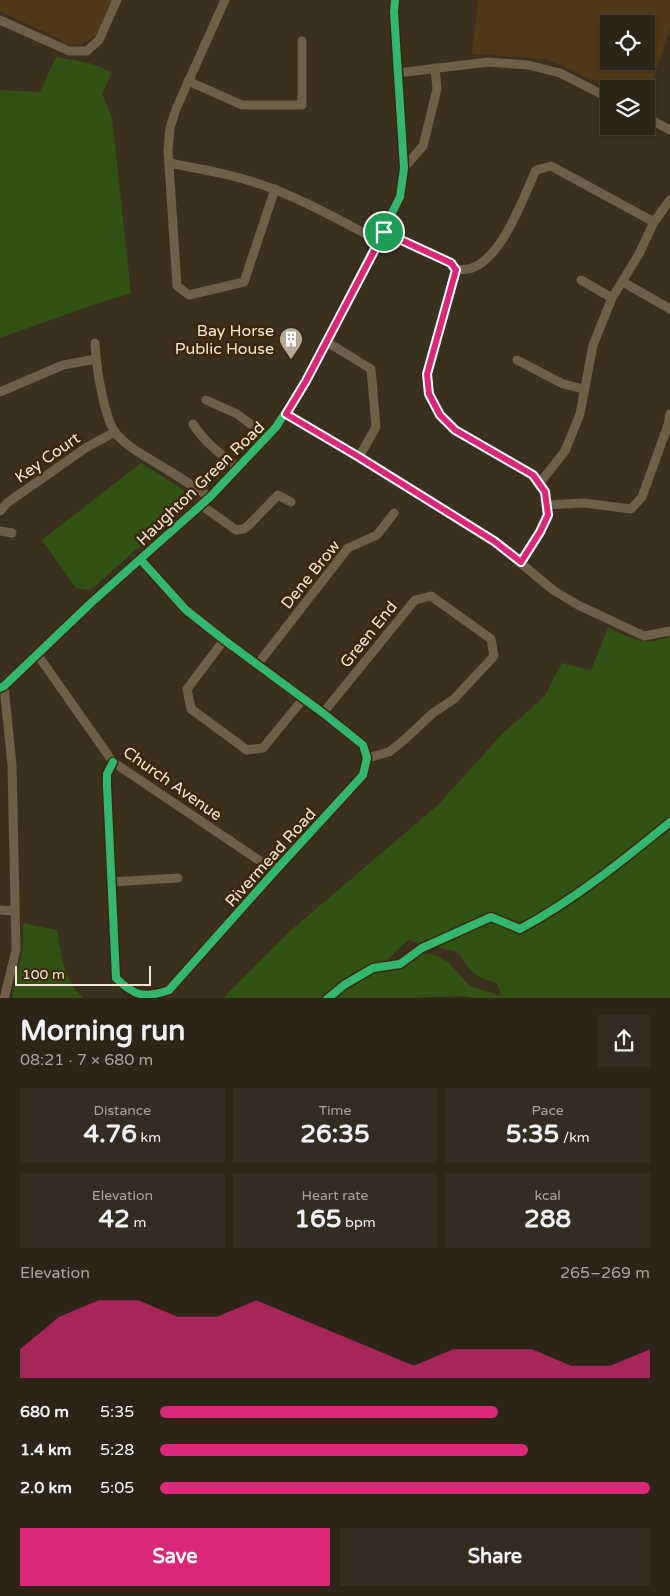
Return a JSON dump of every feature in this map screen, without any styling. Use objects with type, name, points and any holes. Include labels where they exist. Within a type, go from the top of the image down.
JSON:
[{"type":"street","points":[[0,20],[69,50],[87,51],[99,40],[117,0]]},
{"type":"street","points":[[225,0],[188,81],[170,128],[169,162],[177,286],[189,295],[244,282],[275,189]]},
{"type":"street","name":"Haughton Green Road","points":[[2,687],[92,602],[210,497],[268,437],[286,414],[327,342],[400,197],[404,168],[394,12],[395,0]]},
{"type":"street","points":[[188,81],[242,105],[302,105],[302,41]]},
{"type":"street","points":[[398,73],[488,62],[528,65],[560,73],[600,93]]},
{"type":"street","points":[[404,168],[422,146],[437,89],[436,68]]},
{"type":"street","points":[[655,122],[670,129]]},
{"type":"street","points":[[169,162],[236,177],[275,189],[379,241]]},
{"type":"street","points":[[456,270],[472,268],[485,260],[504,239],[536,170],[551,166],[654,222]]},
{"type":"street","points":[[539,484],[565,451],[580,414],[583,389],[593,345],[612,298],[639,254],[654,222],[670,200]]},
{"type":"street","points":[[384,232],[451,263],[456,270]]},
{"type":"street","points":[[456,270],[427,374],[429,394],[440,415],[455,430],[533,475],[545,492],[548,515],[540,532],[521,562]]},
{"type":"street","points":[[580,280],[612,298]]},
{"type":"street","points":[[623,282],[670,309]]},
{"type":"street","points":[[327,342],[371,369],[376,427],[359,457]]},
{"type":"street","points":[[95,343],[96,359],[108,416],[115,432],[127,444],[210,497]]},
{"type":"street","points":[[0,392],[64,365],[96,359]]},
{"type":"street","points":[[517,360],[563,384],[583,389]]},
{"type":"street","points":[[206,400],[237,414],[268,437]]},
{"type":"street","points":[[286,414],[494,541],[553,590],[578,605],[644,636],[670,631]]},
{"type":"street","points":[[546,505],[584,503],[631,509],[642,496],[668,425],[670,414]]},
{"type":"street","points":[[193,424],[200,436],[211,447],[238,468]]},
{"type":"street","name":"Key Court","points":[[0,511],[7,503],[87,447],[115,432]]},
{"type":"street","points":[[201,505],[236,530],[244,529],[249,525],[278,495],[291,502]]},
{"type":"street","name":"Dene Brow","points":[[257,664],[348,548],[378,535],[394,513]]},
{"type":"street","points":[[0,531],[12,533]]},
{"type":"street","points":[[141,560],[186,610],[363,744],[367,758]]},
{"type":"street","name":"Green End","points":[[323,713],[415,600],[432,596],[491,639],[494,656],[454,699],[433,712],[390,752],[367,758]]},
{"type":"street","points":[[224,640],[187,689],[191,709],[248,750],[263,748],[302,699]]},
{"type":"street","name":"Church Avenue","points":[[36,654],[112,762],[275,871]]},
{"type":"street","points":[[2,687],[12,764],[16,950],[4,998]]},
{"type":"street","name":"Rivermead Road","points":[[112,762],[107,774],[107,786],[116,978],[134,994],[147,997],[156,996],[169,990],[363,775],[367,758]]},
{"type":"street","points":[[111,882],[178,878]]},
{"type":"street","points":[[0,910],[15,910]]},
{"type":"shaded area","points":[[0,0],[113,0],[97,35],[83,44],[70,44],[0,11]]},
{"type":"shaded area","points":[[478,0],[670,0],[670,28],[653,80],[600,80],[600,83],[547,59],[472,54]]},
{"type":"green space","points":[[56,57],[89,63],[112,72],[102,94],[112,118],[131,293],[0,338],[0,90],[40,92]]},
{"type":"green space","points":[[141,463],[195,497],[94,587],[87,590],[76,588],[42,540]]},
{"type":"green space","points":[[608,628],[631,638],[645,641],[661,640],[670,636],[670,998],[474,998],[463,996],[411,998],[223,998],[290,931],[437,806],[503,733],[544,697],[562,663],[591,670]],"holes":[[[408,940],[458,952],[473,973],[497,983],[501,994],[497,995],[470,986],[448,962],[435,955],[422,953],[410,961],[384,963]]]},
{"type":"green space","points":[[23,923],[57,930],[67,975],[83,998],[12,998],[23,947]]},
{"type":"cycle path","points":[[0,688],[92,602],[210,497],[276,427],[306,381],[400,197],[404,168],[394,12],[395,0]]},
{"type":"cycle path","points":[[113,762],[107,774],[107,786],[116,978],[128,989],[146,995],[169,990],[363,775],[367,758],[363,745],[186,610],[141,560]]},
{"type":"cycle path","points":[[328,998],[344,985],[373,968],[400,964],[422,948],[491,917],[520,929],[579,893],[670,822]]},
{"type":"place","name":"Bay Horse Public House","points":[[291,360]]},
{"type":"route","points":[[384,232],[451,263],[456,270],[427,374],[429,394],[440,415],[455,430],[533,475],[545,492],[548,515],[540,532],[521,562],[494,541],[286,414],[327,342],[384,232]]}]
